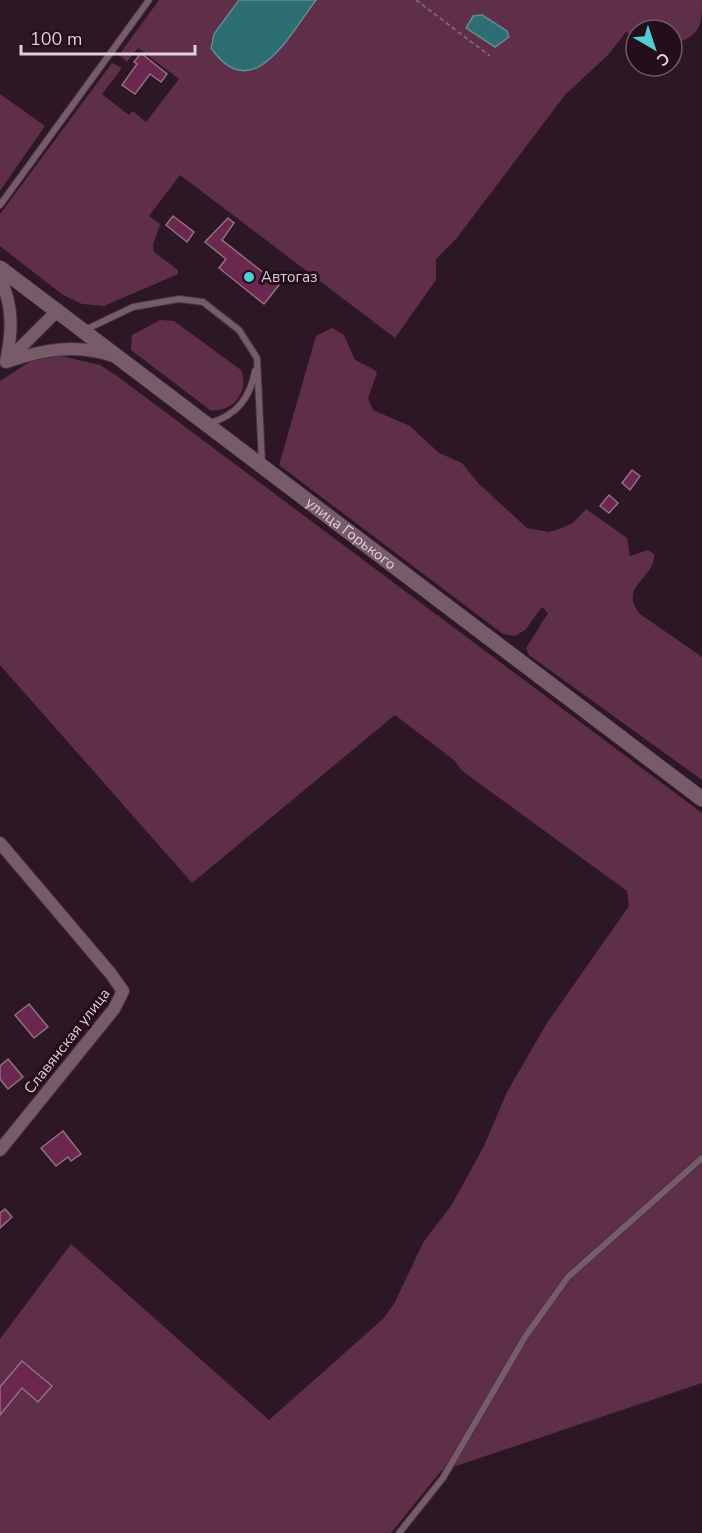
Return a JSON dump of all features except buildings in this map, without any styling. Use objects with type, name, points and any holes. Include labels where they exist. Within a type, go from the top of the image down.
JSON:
[{"type":"main road","name":"улица Горького","points":[[0,268],[85,330],[702,799]]},
{"type":"street","points":[[0,279],[11,315],[12,328],[3,365]]},
{"type":"street","points":[[3,365],[58,310]]},
{"type":"street","points":[[3,365],[29,354],[71,347],[96,351],[122,359]]},
{"type":"street","name":"Славянская улица","points":[[0,843],[123,991],[114,1010],[1,1147]]},
{"type":"lane","points":[[0,205],[149,0]]},
{"type":"lane","points":[[85,330],[107,317],[157,301],[203,302],[239,330],[257,358],[262,466]]},
{"type":"lane","points":[[207,424],[221,420],[241,406],[252,383],[257,358]]},
{"type":"lane","points":[[399,1533],[443,1478],[525,1336],[557,1291],[604,1243],[702,1158]]},
{"type":"path","points":[[416,0],[490,56]]},
{"type":"shaded area","points":[[159,0],[239,0],[211,41],[211,48],[217,56],[274,56],[316,0],[702,0],[698,29],[684,40],[684,18],[624,18],[624,35],[609,54],[565,95],[456,239],[436,259],[436,280],[395,338],[180,175],[149,216],[160,224],[153,245],[154,252],[178,270],[178,274],[104,306],[82,304],[63,295],[0,246],[0,214],[112,63],[122,68],[102,94],[129,115],[133,111],[146,122],[179,79],[138,48],[127,62],[119,55]]},
{"type":"shaded area","points":[[0,94],[45,126],[0,191]]},
{"type":"shaded area","points":[[160,320],[174,321],[241,370],[243,386],[241,393],[232,404],[226,408],[210,410],[131,350],[132,335]]},
{"type":"shaded area","points":[[332,328],[344,335],[355,360],[377,373],[368,398],[373,410],[410,426],[439,453],[462,463],[478,483],[527,528],[549,532],[559,529],[573,523],[586,509],[627,538],[630,556],[648,550],[654,554],[653,563],[635,589],[634,604],[640,614],[702,657],[702,780],[529,655],[526,648],[548,613],[542,607],[525,630],[515,636],[503,634],[279,465],[316,336]]},
{"type":"shaded area","points":[[61,356],[100,365],[117,376],[702,813],[702,1383],[441,1471],[391,1533],[0,1533],[0,1339],[71,1244],[269,1420],[383,1319],[394,1304],[424,1241],[451,1206],[483,1148],[507,1092],[547,1023],[629,906],[627,891],[461,770],[455,761],[395,715],[192,883],[0,665],[0,381],[31,361]]},
{"type":"water","points":[[239,0],[316,0],[295,30],[270,59],[256,68],[241,71],[227,65],[211,48],[214,34]]},
{"type":"water","points":[[482,15],[507,31],[509,37],[495,47],[466,28],[473,16]]},
{"type":"place","name":"Автогаз","points":[[249,277]]}]
